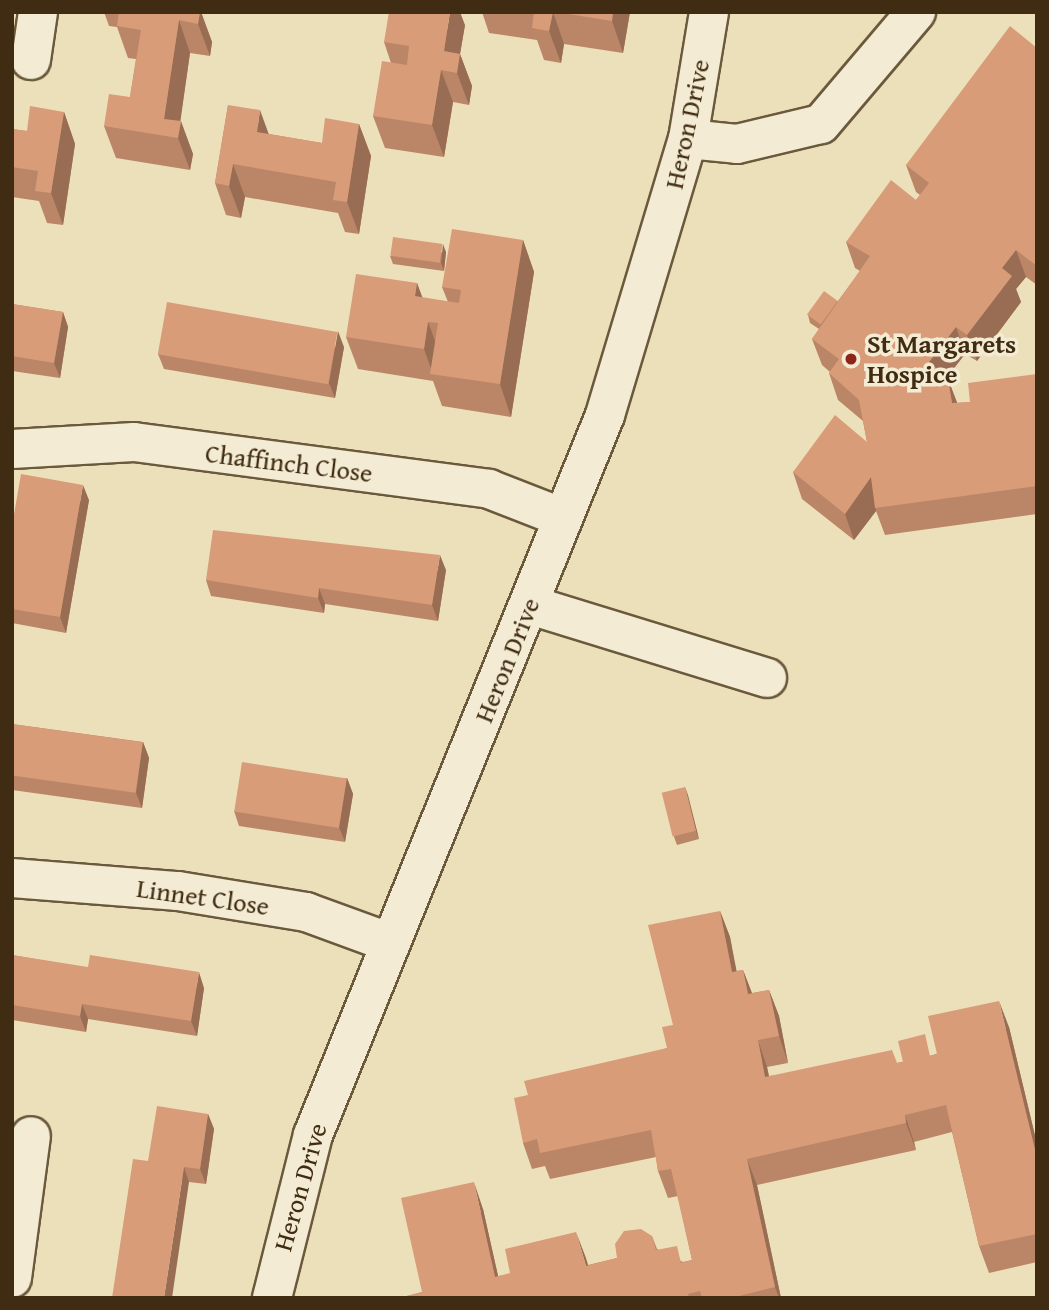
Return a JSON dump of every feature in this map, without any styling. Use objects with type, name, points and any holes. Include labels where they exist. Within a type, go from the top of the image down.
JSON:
[{"type":"street","points":[[31,60],[38,12]]},
{"type":"street","name":"Heron Drive","points":[[272,1298],[313,1135],[388,942],[530,605],[561,517],[605,415],[688,139],[709,12]]},
{"type":"street","points":[[688,139],[737,144],[821,124],[916,12]]},
{"type":"street","name":"Chaffinch Close","points":[[12,449],[134,442],[489,489],[561,517]]},
{"type":"street","points":[[530,605],[767,678]]},
{"type":"street","name":"Linnet Close","points":[[12,877],[178,891],[306,912],[388,942]]},
{"type":"street","points":[[12,1278],[31,1136]]},
{"type":"building","points":[[119,12],[200,12],[198,24],[179,20],[164,119],[181,121],[178,138],[104,126],[109,94],[130,97],[141,30],[117,26]]},
{"type":"building","points":[[389,12],[450,12],[444,51],[460,54],[457,73],[441,70],[432,125],[373,116],[382,61],[407,65],[409,46],[384,42]]},
{"type":"building","points":[[534,12],[553,12],[549,31],[532,28]]},
{"type":"building","points":[[556,12],[613,12],[612,21]]},
{"type":"building","points":[[1010,26],[1037,48],[1037,266],[1016,250],[1002,268],[1012,276],[967,335],[956,327],[929,362],[948,379],[952,403],[970,402],[968,383],[1037,374],[1037,486],[875,508],[871,477],[845,514],[793,472],[835,415],[867,442],[859,400],[829,373],[839,359],[812,339],[870,256],[846,242],[891,180],[916,200],[929,183],[906,165]]},
{"type":"building","points":[[228,105],[260,110],[257,132],[322,143],[325,118],[359,124],[347,202],[333,200],[336,182],[233,164],[229,186],[215,183]]},
{"type":"building","points":[[30,106],[64,112],[51,193],[35,191],[38,171],[12,167],[12,129],[27,131]]},
{"type":"building","points":[[452,229],[523,240],[500,384],[430,374],[438,323],[428,322],[424,349],[346,337],[356,274],[417,283],[415,296],[459,303],[461,290],[442,287]]},
{"type":"building","points":[[393,237],[443,244],[440,263],[390,256]]},
{"type":"building","points":[[824,291],[838,301],[821,324],[807,314]]},
{"type":"building","points":[[167,302],[337,332],[328,384],[158,354]]},
{"type":"building","points":[[12,304],[63,312],[54,363],[12,356]]},
{"type":"building","points":[[21,474],[83,485],[60,617],[12,609],[12,526]]},
{"type":"building","points":[[213,530],[440,555],[432,605],[319,588],[318,598],[206,580]]},
{"type":"building","points":[[12,724],[143,742],[136,793],[12,776]]},
{"type":"building","points":[[242,762],[347,779],[339,828],[234,811]]},
{"type":"building","points":[[685,787],[696,831],[673,836],[662,793]]},
{"type":"building","points":[[720,911],[732,972],[743,970],[748,994],[769,990],[779,1036],[758,1040],[765,1077],[892,1050],[897,1063],[903,1062],[898,1041],[925,1034],[930,1056],[937,1054],[928,1016],[999,1001],[1037,1158],[1037,1234],[979,1246],[946,1105],[905,1115],[906,1123],[747,1159],[775,1287],[731,1298],[702,1298],[700,1291],[688,1294],[689,1298],[399,1298],[422,1292],[401,1198],[474,1182],[495,1277],[510,1273],[505,1249],[576,1232],[586,1266],[617,1258],[615,1244],[624,1231],[641,1229],[652,1236],[656,1250],[677,1246],[681,1263],[692,1260],[671,1169],[658,1171],[651,1130],[540,1153],[537,1139],[523,1143],[514,1098],[528,1095],[524,1081],[667,1048],[662,1027],[673,1025],[648,925]]},
{"type":"building","points":[[12,955],[88,967],[90,955],[199,972],[191,1021],[82,1004],[80,1016],[12,1005]]},
{"type":"building","points":[[157,1106],[208,1114],[200,1169],[184,1167],[164,1298],[112,1298],[133,1159],[148,1161]]},
{"type":"place","name":"St Margarets Hospice","points":[[851,359]]}]
